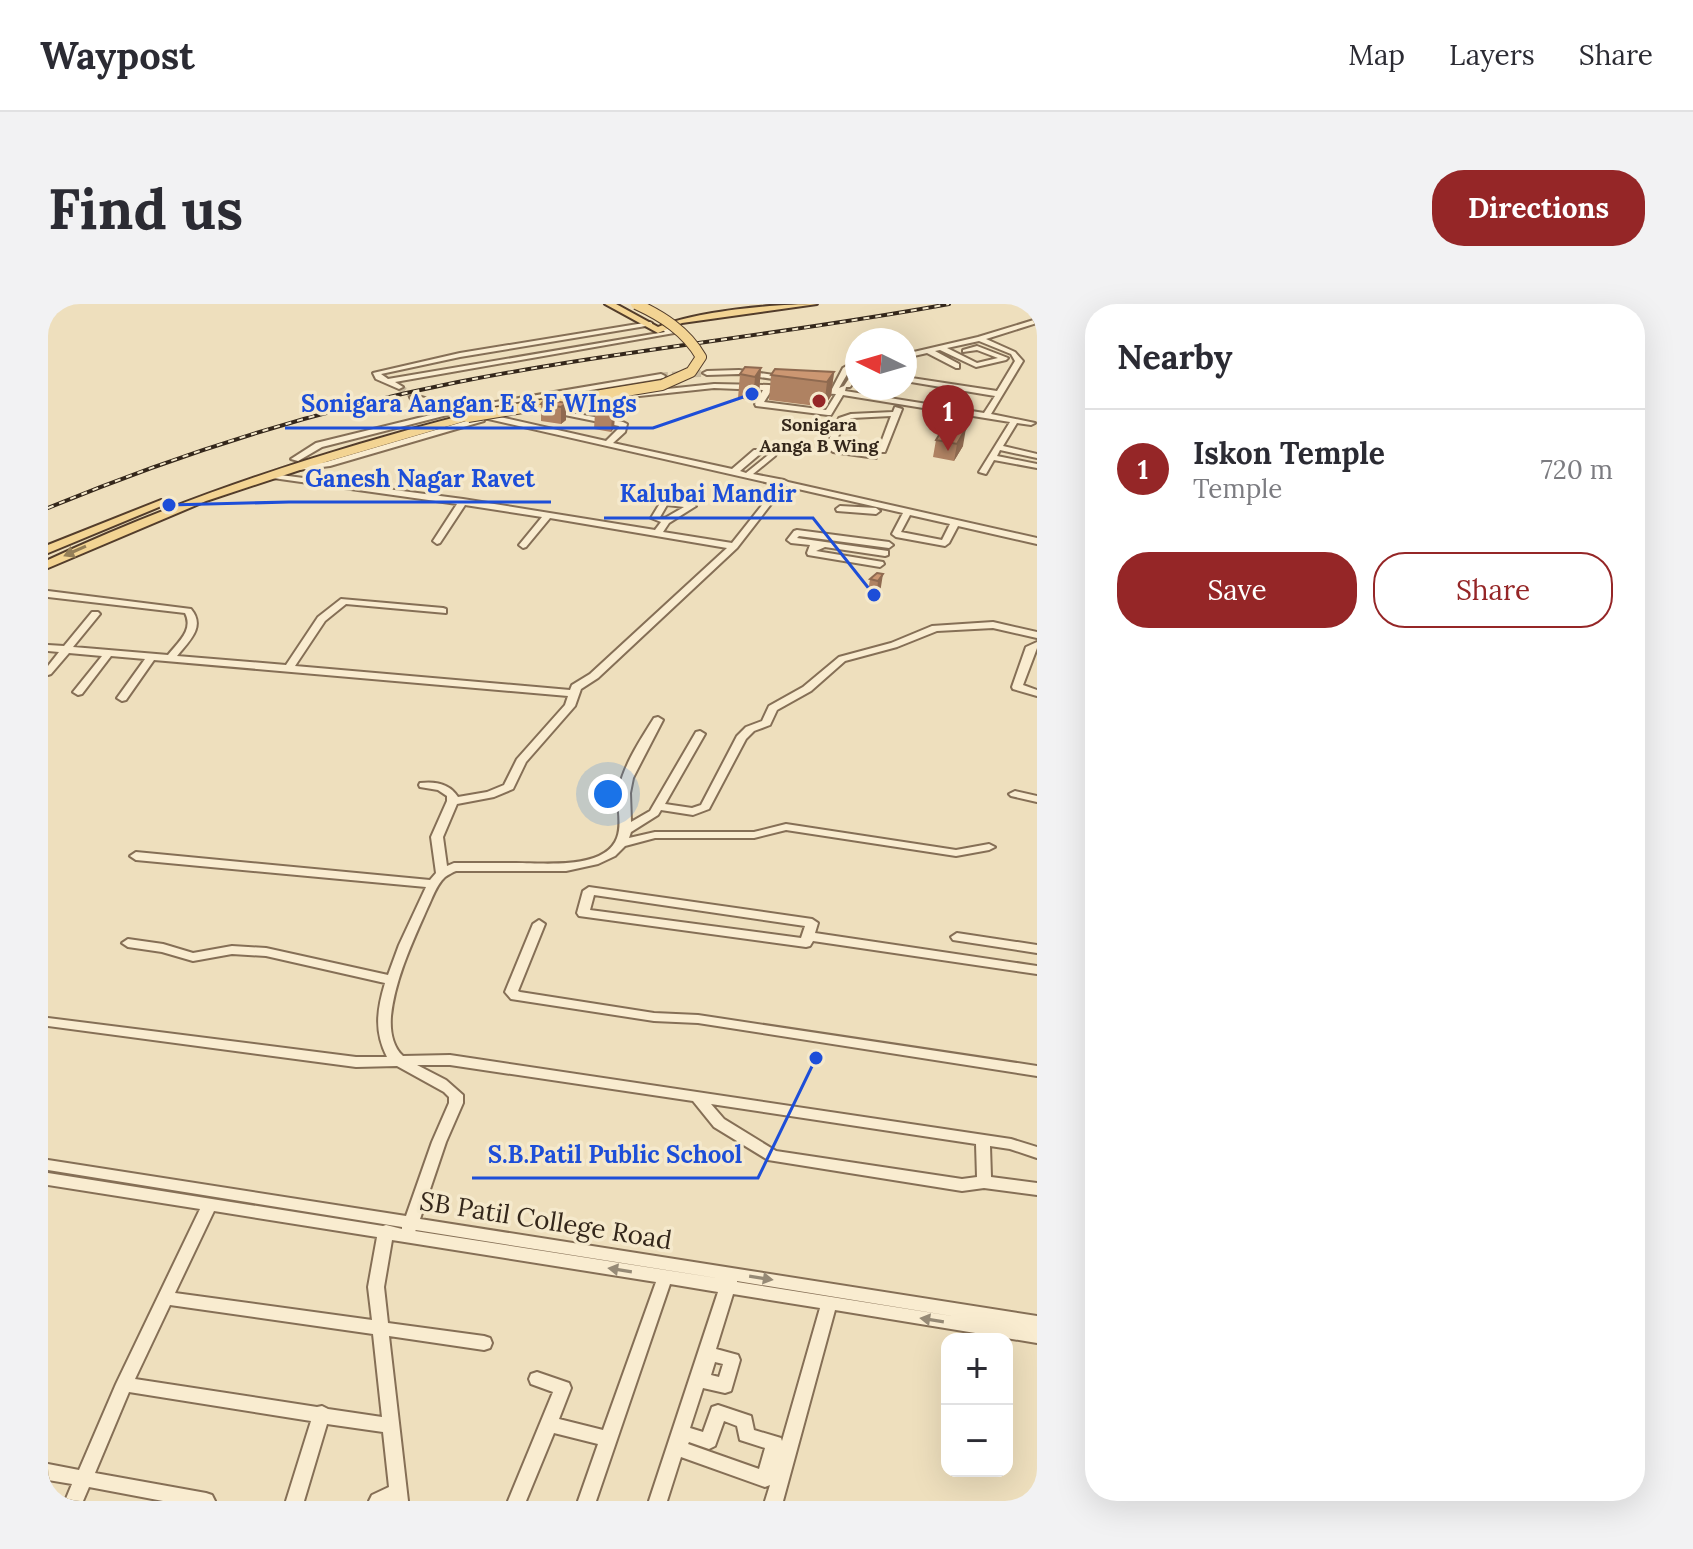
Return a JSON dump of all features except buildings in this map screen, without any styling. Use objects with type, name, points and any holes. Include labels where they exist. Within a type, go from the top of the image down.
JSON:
[{"type":"main road","points":[[609,304],[657,328],[680,321],[813,304]]},
{"type":"main road","points":[[48,549],[187,493],[296,464],[488,406],[661,379],[685,366],[687,359],[683,347],[650,320],[617,304]]},
{"type":"main road","points":[[401,432],[505,409],[662,385],[691,372],[701,357],[697,348],[671,324],[636,304]]},
{"type":"main road","points":[[646,304],[680,321]]},
{"type":"main road","points":[[48,564],[176,509],[273,476],[296,464]]},
{"type":"street","points":[[917,354],[980,339],[1037,321]]},
{"type":"street","points":[[388,381],[671,333],[657,328],[460,355],[377,373],[388,381],[399,387]]},
{"type":"street","points":[[980,339],[1014,354],[1019,361],[986,416]]},
{"type":"street","points":[[943,348],[978,365],[1014,354]]},
{"type":"street","points":[[954,354],[977,348],[1004,359]]},
{"type":"street","points":[[929,351],[956,366]]},
{"type":"street","points":[[707,373],[739,372],[802,382]]},
{"type":"street","points":[[769,387],[759,404],[828,413],[845,372]]},
{"type":"street","points":[[296,464],[319,445],[459,410],[661,376]]},
{"type":"street","points":[[917,381],[999,394]]},
{"type":"street","points":[[815,384],[901,402],[1031,423]]},
{"type":"street","points":[[795,409],[805,393],[837,390],[845,386]]},
{"type":"street","points":[[296,464],[327,464],[490,416],[534,409],[670,390],[794,389]]},
{"type":"street","points":[[414,397],[459,410],[752,472],[906,512],[1037,541]]},
{"type":"street","points":[[837,447],[879,452],[901,402]]},
{"type":"street","points":[[534,409],[620,422],[624,426],[608,443]]},
{"type":"street","points":[[873,456],[833,450],[830,446],[836,427],[851,416],[896,414]]},
{"type":"street","points":[[537,421],[617,435]]},
{"type":"street","points":[[983,472],[1014,421]]},
{"type":"street","points":[[998,447],[1036,461]]},
{"type":"street","points":[[737,469],[757,452]]},
{"type":"street","points":[[752,472],[772,454]]},
{"type":"street","points":[[992,457],[1036,461]]},
{"type":"street","points":[[273,476],[463,502],[734,546]]},
{"type":"street","points":[[453,801],[490,795],[509,787],[521,761],[562,718],[576,687],[594,676],[734,546],[784,482]]},
{"type":"street","points":[[437,541],[463,502]]},
{"type":"street","points":[[840,509],[906,512]]},
{"type":"street","points":[[906,512],[896,534],[945,543],[955,522]]},
{"type":"street","points":[[874,577],[906,512]]},
{"type":"street","points":[[523,545],[548,516]]},
{"type":"street","points":[[658,532],[666,521]]},
{"type":"street","points":[[872,553],[797,533],[791,540],[884,555]]},
{"type":"street","points":[[816,546],[872,553],[811,553],[816,546]]},
{"type":"street","points":[[48,594],[188,611],[193,617],[193,629],[171,658]]},
{"type":"street","points":[[290,667],[321,619],[344,601],[443,611]]},
{"type":"street","points":[[48,672],[95,614]]},
{"type":"street","points":[[658,806],[693,812],[705,807],[741,738],[750,729],[766,723],[773,708],[807,689],[842,659],[894,645],[935,628],[993,625],[1037,635]]},
{"type":"street","points":[[1037,645],[1031,647],[1017,687],[1037,693]]},
{"type":"street","points":[[48,648],[573,693]]},
{"type":"street","points":[[78,692],[109,653]]},
{"type":"street","points":[[122,698],[152,656]]},
{"type":"street","points":[[623,837],[625,788],[658,720]]},
{"type":"street","points":[[408,1229],[456,1103],[456,1095],[444,1084],[403,1063],[389,1050],[385,1008],[391,980],[433,884],[442,873],[454,867],[585,864],[613,853],[623,837],[647,819],[658,806],[700,734]]},
{"type":"street","points":[[424,785],[448,790],[453,801],[437,837],[442,873]]},
{"type":"street","points":[[1015,794],[1037,799]]},
{"type":"street","points":[[623,837],[754,835],[786,827],[956,853],[989,847]]},
{"type":"street","points":[[136,856],[433,884]]},
{"type":"street","points":[[589,891],[812,923],[808,936],[806,943],[583,913],[589,891]]},
{"type":"street","points":[[539,924],[511,992],[516,996],[654,1017],[698,1019],[1037,1071]]},
{"type":"street","points":[[808,936],[1037,970]]},
{"type":"street","points":[[957,937],[1037,949]]},
{"type":"street","points":[[128,943],[163,948],[193,957],[214,956],[232,950],[266,952],[391,980]]},
{"type":"street","points":[[48,1022],[331,1060],[403,1063],[450,1060],[1011,1144],[1037,1153]]},
{"type":"street","points":[[697,1097],[719,1123],[773,1156],[962,1185],[984,1182],[1037,1189]]},
{"type":"street","points":[[983,1140],[984,1182]]},
{"type":"street","name":"SB Patil College Road","points":[[50,1172],[730,1280],[1037,1323]]},
{"type":"street","name":"SB Patil College Road","points":[[50,1172],[210,1204],[386,1231],[408,1229],[665,1277],[730,1280],[829,1304],[1037,1336]]},
{"type":"street","points":[[74,1501],[124,1384],[210,1204]]},
{"type":"street","points":[[378,1501],[399,1496],[378,1329],[376,1287],[386,1231]]},
{"type":"street","points":[[587,1501],[665,1277]]},
{"type":"street","points":[[658,1501],[730,1280]]},
{"type":"street","points":[[166,1298],[484,1343]]},
{"type":"street","points":[[680,1440],[765,1479],[777,1462],[829,1304]]},
{"type":"street","points":[[517,1501],[563,1388],[537,1379]]},
{"type":"street","points":[[124,1384],[389,1426]]},
{"type":"street","points":[[680,1440],[709,1441],[718,1412],[745,1421],[746,1435],[775,1443],[775,1501]]},
{"type":"street","points":[[295,1501],[322,1413]]},
{"type":"street","points":[[549,1424],[608,1439]]},
{"type":"street","points":[[48,1472],[206,1501]]},
{"type":"tunnel","points":[[661,376],[707,373]]},
{"type":"tunnel","points":[[399,387],[414,397]]},
{"type":"railway","points":[[48,508],[199,451],[405,393],[581,361],[949,304]]},
{"type":"place","name":"Sonigara Aangan E & F WIngs","points":[[752,394]]},
{"type":"place","name":"Sonigara Aanga B Wing","points":[[819,401]]},
{"type":"place","name":"Iskon Temple","points":[[948,451]]},
{"type":"place","name":"Ganesh Nagar Ravet","points":[[169,505]]},
{"type":"place","name":"Kalubai Mandir","points":[[874,595]]},
{"type":"place","name":"S.B.Patil Public School","points":[[816,1058]]}]
